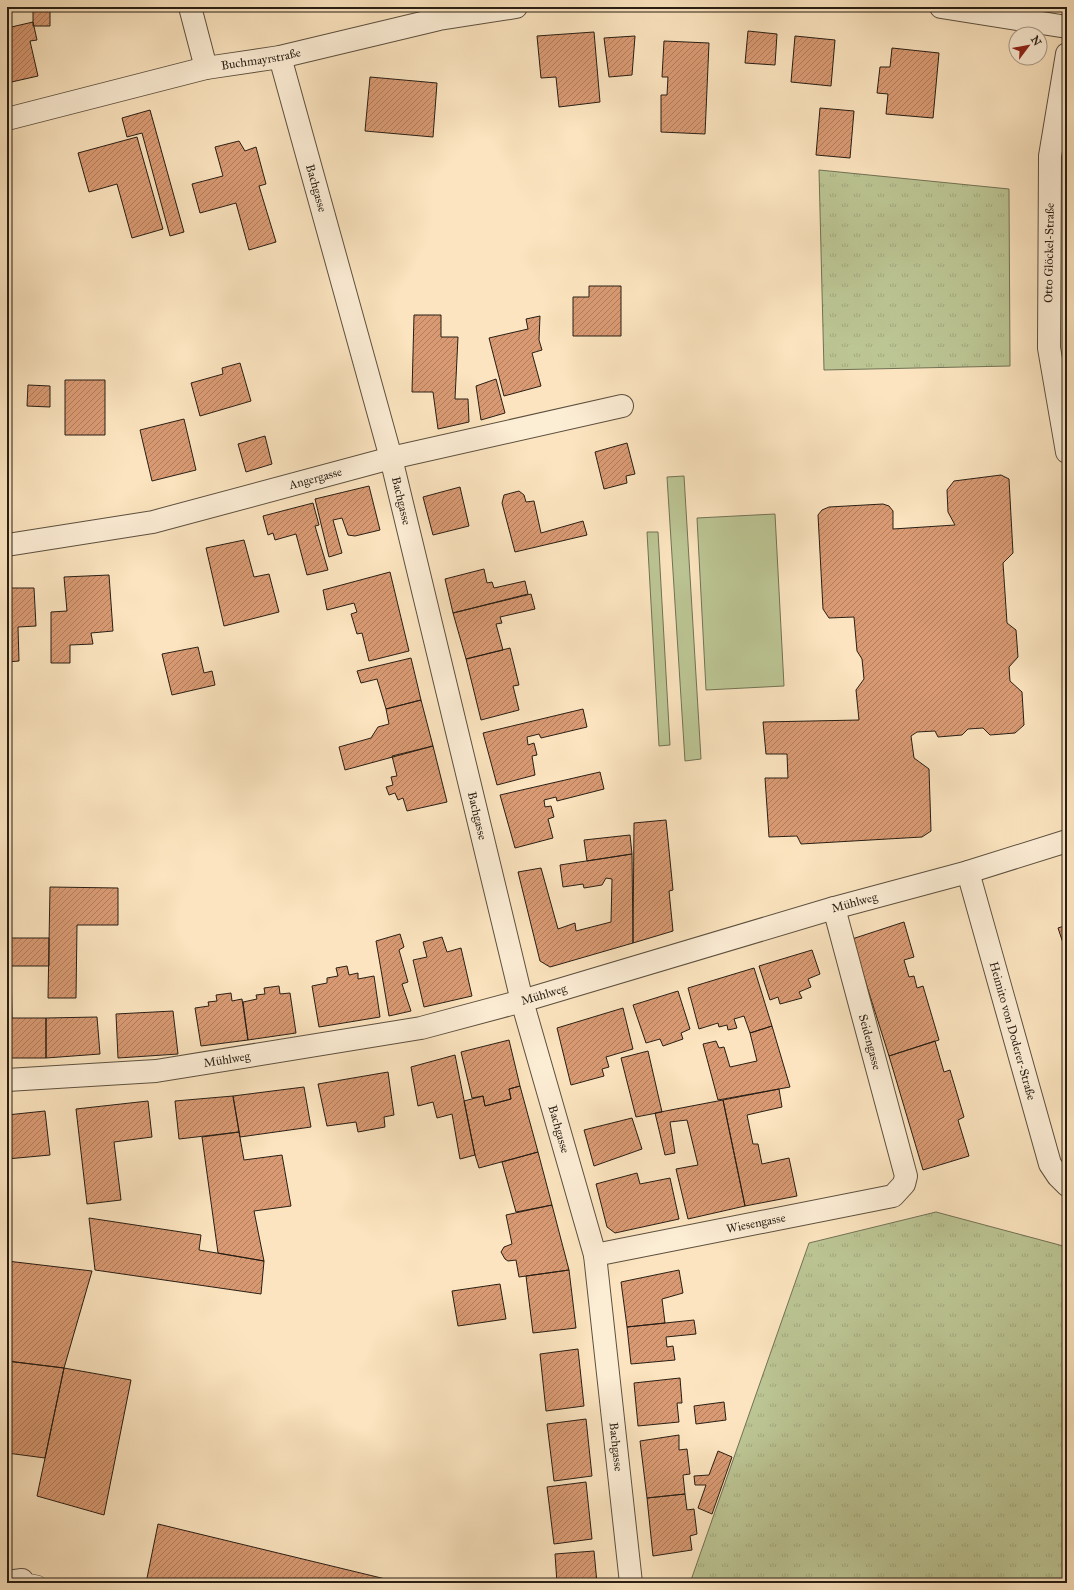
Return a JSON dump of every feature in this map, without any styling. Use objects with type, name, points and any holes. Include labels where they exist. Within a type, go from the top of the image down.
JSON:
[{"type":"street","points":[[190,7],[206,68]]},
{"type":"street","name":"Buchmayrstraße","points":[[7,120],[206,68],[280,57],[439,19],[516,7]]},
{"type":"street","points":[[941,7],[1067,27]]},
{"type":"street","name":"Otto Glöckel-Straße","points":[[1067,54],[1050,156],[1048,348],[1067,452]]},
{"type":"street","name":"Bachgasse","points":[[280,57],[391,458],[522,1001],[595,1255],[631,1583]]},
{"type":"street","name":"Angergasse","points":[[7,545],[153,522],[391,458],[622,406]]},
{"type":"street","name":"Mühlweg","points":[[7,1080],[156,1071],[421,1028],[522,1001],[834,908],[968,872],[1067,841]]},
{"type":"street","name":"Heimito von Doderer-Straße","points":[[968,872],[1050,1164],[1058,1176],[1067,1185]]},
{"type":"street","name":"Seidengasse","points":[[834,908],[906,1176]]},
{"type":"street","name":"Wiesengasse","points":[[595,1255],[893,1196],[904,1184],[906,1176]]},
{"type":"green space","points":[[819,170],[1009,189],[1010,366],[824,370]]},
{"type":"green space","points":[[684,476],[701,759],[685,761],[667,477]]},
{"type":"green space","points":[[775,514],[784,686],[706,690],[697,518]]},
{"type":"green space","points":[[647,532],[658,532],[670,745],[659,746]]},
{"type":"green space","points":[[936,1212],[1067,1247],[1067,1583],[690,1583],[809,1243]]},
{"type":"building","points":[[33,7],[50,7],[50,26],[33,26]]},
{"type":"building","points":[[33,22],[37,40],[30,41],[38,76],[7,83],[7,28]]},
{"type":"building","points":[[748,31],[777,34],[775,65],[745,63]]},
{"type":"building","points":[[594,32],[600,102],[559,107],[556,77],[541,78],[537,36]]},
{"type":"building","points":[[635,36],[632,75],[609,77],[604,38]]},
{"type":"building","points":[[795,36],[835,40],[831,86],[791,82]]},
{"type":"building","points":[[664,41],[709,43],[705,134],[661,132],[661,95],[667,95],[668,77],[662,77]]},
{"type":"building","points":[[892,48],[939,53],[933,118],[886,114],[888,94],[877,93],[880,67],[890,67]]},
{"type":"building","points":[[370,77],[437,83],[433,137],[365,131]]},
{"type":"building","points":[[820,108],[854,111],[850,158],[816,155]]},
{"type":"building","points":[[150,110],[184,232],[170,236],[142,133],[127,137],[122,118]]},
{"type":"building","points":[[137,137],[163,229],[132,238],[117,184],[89,192],[78,153]]},
{"type":"building","points":[[239,141],[245,151],[256,147],[266,184],[259,186],[276,242],[249,250],[236,203],[200,213],[192,184],[223,176],[215,147]]},
{"type":"building","points":[[589,286],[621,286],[621,336],[573,336],[573,297],[589,297]]},
{"type":"building","points":[[414,315],[441,315],[441,337],[458,337],[455,399],[468,399],[469,422],[438,429],[433,392],[412,392]]},
{"type":"building","points":[[540,316],[539,340],[542,350],[532,353],[541,386],[504,396],[489,338],[528,329],[526,319]]},
{"type":"building","points":[[240,363],[251,401],[200,416],[191,383],[223,374],[222,368]]},
{"type":"building","points":[[496,379],[505,413],[481,420],[476,386]]},
{"type":"building","points":[[65,380],[105,380],[105,435],[65,435]]},
{"type":"building","points":[[28,385],[50,386],[50,407],[27,406]]},
{"type":"building","points":[[184,419],[196,470],[152,481],[140,430]]},
{"type":"building","points":[[265,436],[272,464],[246,472],[238,444]]},
{"type":"building","points":[[627,443],[635,474],[626,476],[627,483],[604,489],[595,452]]},
{"type":"building","points":[[1001,475],[1009,479],[1013,553],[1003,563],[1007,623],[1016,630],[1018,657],[1009,667],[1010,681],[1022,692],[1024,725],[1015,733],[990,735],[983,728],[968,729],[962,735],[938,737],[935,731],[917,732],[911,736],[914,758],[929,769],[931,831],[922,837],[801,844],[797,836],[769,837],[765,778],[788,778],[787,754],[766,754],[763,722],[859,720],[856,690],[864,679],[862,659],[857,651],[854,617],[829,618],[823,609],[818,515],[822,510],[829,507],[883,504],[889,506],[893,511],[893,529],[955,525],[948,512],[947,490],[954,481]]},
{"type":"building","points":[[369,486],[380,530],[355,536],[348,535],[342,518],[333,520],[342,553],[329,557],[315,499]]},
{"type":"building","points":[[460,487],[469,526],[433,535],[423,497]]},
{"type":"building","points":[[519,491],[524,495],[526,502],[534,501],[541,533],[583,521],[587,535],[515,552],[502,503],[504,495]]},
{"type":"building","points":[[313,503],[319,525],[315,526],[328,570],[307,575],[296,534],[275,540],[273,533],[268,535],[263,516]]},
{"type":"building","points":[[244,540],[254,577],[269,574],[279,612],[224,626],[206,548]]},
{"type":"building","points":[[484,569],[487,583],[492,582],[494,588],[525,581],[528,594],[453,613],[445,579]]},
{"type":"building","points":[[390,572],[409,651],[369,661],[362,633],[357,634],[351,614],[357,612],[354,603],[327,610],[323,590]]},
{"type":"building","points":[[109,575],[113,631],[91,633],[93,644],[70,645],[70,663],[51,663],[51,612],[67,611],[64,577]]},
{"type":"building","points":[[7,588],[34,588],[36,626],[18,627],[19,661],[7,662]]},
{"type":"building","points":[[531,594],[535,609],[500,617],[502,623],[496,624],[503,650],[466,659],[453,613]]},
{"type":"building","points":[[198,647],[204,673],[212,671],[215,685],[172,695],[162,654]]},
{"type":"building","points":[[510,648],[519,685],[513,686],[519,710],[481,720],[466,659]]},
{"type":"building","points":[[411,658],[421,700],[386,709],[377,679],[361,683],[357,671]]},
{"type":"building","points":[[421,700],[433,746],[345,770],[339,747],[371,738],[378,727],[389,724],[386,709]]},
{"type":"building","points":[[583,709],[587,727],[541,738],[539,734],[527,737],[528,745],[534,743],[537,755],[532,756],[535,775],[497,785],[483,733]]},
{"type":"building","points":[[433,746],[447,802],[407,811],[403,798],[398,800],[395,793],[389,795],[386,787],[393,785],[391,777],[397,776],[392,756]]},
{"type":"building","points":[[600,772],[604,789],[557,801],[556,797],[544,800],[545,807],[551,806],[554,817],[548,819],[553,838],[515,848],[500,795]]},
{"type":"building","points":[[666,820],[673,890],[669,891],[673,931],[633,943],[634,823]]},
{"type":"building","points":[[630,835],[632,854],[587,861],[584,840]]},
{"type":"building","points":[[632,854],[633,943],[550,967],[540,961],[518,872],[541,868],[558,929],[575,923],[576,931],[611,922],[612,879],[606,878],[602,885],[584,888],[583,884],[563,887],[560,865]]},
{"type":"building","points":[[50,887],[118,888],[118,925],[77,925],[76,998],[48,998]]},
{"type":"building","points":[[1067,897],[1067,920],[1063,898]]},
{"type":"building","points":[[904,922],[914,957],[904,960],[909,977],[914,976],[917,988],[923,986],[939,1040],[889,1056],[852,939]]},
{"type":"building","points":[[1067,925],[1067,955],[1058,928]]},
{"type":"building","points":[[400,934],[404,947],[399,950],[408,982],[402,984],[411,1011],[389,1016],[376,941]]},
{"type":"building","points":[[442,937],[447,952],[461,948],[472,996],[424,1007],[413,960],[427,957],[423,942]]},
{"type":"building","points":[[7,938],[49,938],[49,966],[11,966],[12,1018],[46,1018],[46,1058],[7,1058]]},
{"type":"building","points":[[812,950],[820,974],[808,979],[811,987],[799,992],[802,998],[780,1004],[778,997],[770,1000],[759,966]]},
{"type":"building","points":[[347,966],[349,975],[358,973],[358,979],[374,976],[380,1017],[319,1027],[312,986],[327,983],[327,978],[338,976],[336,968]]},
{"type":"building","points":[[754,968],[772,1026],[750,1033],[744,1016],[734,1019],[737,1028],[728,1030],[727,1025],[719,1027],[718,1023],[699,1029],[688,988]]},
{"type":"building","points":[[279,986],[280,994],[290,993],[296,1033],[248,1040],[243,1002],[257,999],[256,995],[265,994],[264,988]]},
{"type":"building","points":[[678,991],[690,1029],[681,1033],[683,1039],[663,1046],[660,1039],[646,1043],[633,1005]]},
{"type":"building","points":[[231,993],[232,1001],[242,999],[248,1040],[201,1046],[195,1008],[209,1006],[208,1002],[217,1001],[216,995]]},
{"type":"building","points":[[623,1008],[633,1049],[606,1057],[609,1067],[602,1069],[604,1076],[571,1085],[557,1028]]},
{"type":"building","points":[[173,1011],[178,1054],[118,1058],[116,1014]]},
{"type":"building","points":[[97,1017],[100,1054],[46,1058],[46,1018]]},
{"type":"building","points":[[772,1026],[790,1087],[718,1100],[703,1044],[716,1041],[719,1048],[724,1047],[730,1067],[757,1061],[750,1033]]},
{"type":"building","points":[[509,1040],[520,1086],[509,1089],[511,1099],[485,1106],[483,1096],[472,1098],[461,1052]]},
{"type":"building","points":[[935,1041],[944,1072],[950,1070],[964,1117],[958,1120],[969,1156],[923,1170],[889,1056]]},
{"type":"building","points":[[648,1051],[662,1112],[636,1117],[621,1058]]},
{"type":"building","points":[[455,1055],[475,1155],[460,1159],[452,1114],[437,1118],[433,1102],[418,1106],[411,1067]]},
{"type":"building","points":[[388,1072],[394,1115],[384,1117],[385,1127],[358,1132],[356,1122],[327,1126],[318,1084]]},
{"type":"building","points":[[520,1086],[538,1152],[479,1168],[464,1101],[483,1096],[485,1106],[511,1099],[509,1089]]},
{"type":"building","points":[[304,1087],[311,1127],[240,1137],[233,1096]]},
{"type":"building","points":[[779,1089],[782,1107],[747,1115],[753,1144],[758,1144],[762,1164],[789,1158],[797,1196],[745,1206],[723,1100]]},
{"type":"building","points":[[233,1096],[239,1132],[179,1139],[175,1101]]},
{"type":"building","points":[[723,1100],[745,1206],[688,1219],[676,1169],[698,1165],[687,1120],[670,1122],[675,1153],[665,1155],[655,1113]]},
{"type":"building","points":[[148,1101],[152,1137],[114,1142],[121,1200],[87,1204],[76,1109]]},
{"type":"building","points":[[45,1111],[50,1155],[7,1159],[7,1115]]},
{"type":"building","points":[[632,1118],[642,1149],[594,1166],[584,1130]]},
{"type":"building","points":[[239,1132],[244,1160],[282,1155],[291,1206],[254,1211],[264,1261],[218,1253],[202,1137]]},
{"type":"building","points":[[538,1152],[552,1205],[516,1212],[502,1162]]},
{"type":"building","points":[[637,1173],[640,1184],[670,1178],[679,1219],[615,1233],[607,1227],[596,1184]]},
{"type":"building","points":[[552,1205],[569,1270],[519,1277],[516,1260],[508,1261],[501,1252],[504,1247],[512,1244],[506,1215]]},
{"type":"building","points":[[7,1206],[11,1250],[7,1250]]},
{"type":"building","points":[[89,1218],[201,1235],[199,1250],[264,1261],[261,1294],[95,1270]]},
{"type":"building","points":[[7,1261],[92,1271],[64,1368],[7,1361]]},
{"type":"building","points":[[569,1270],[576,1328],[533,1333],[526,1276]]},
{"type":"building","points":[[679,1270],[683,1293],[662,1299],[665,1323],[627,1327],[621,1282]]},
{"type":"building","points":[[500,1284],[506,1319],[458,1326],[452,1291]]},
{"type":"building","points":[[694,1320],[696,1334],[666,1337],[667,1347],[673,1346],[675,1360],[631,1364],[627,1327]]},
{"type":"building","points":[[578,1349],[584,1406],[546,1411],[540,1354]]},
{"type":"building","points":[[7,1361],[64,1368],[45,1458],[7,1453]]},
{"type":"building","points":[[64,1368],[131,1380],[104,1515],[37,1496]]},
{"type":"building","points":[[680,1378],[682,1403],[677,1403],[679,1422],[638,1426],[634,1383]]},
{"type":"building","points":[[724,1402],[726,1420],[696,1424],[694,1406]]},
{"type":"building","points":[[586,1419],[592,1476],[554,1481],[547,1424]]},
{"type":"building","points":[[679,1435],[679,1450],[687,1449],[690,1474],[683,1475],[685,1494],[647,1498],[640,1441]]},
{"type":"building","points":[[718,1451],[732,1457],[712,1514],[698,1508],[706,1485],[695,1485],[694,1476],[709,1475]]},
{"type":"building","points":[[586,1482],[592,1539],[554,1544],[547,1487]]},
{"type":"building","points":[[685,1494],[687,1510],[694,1509],[697,1534],[690,1536],[692,1550],[653,1556],[647,1498]]},
{"type":"building","points":[[158,1524],[402,1583],[146,1583]]},
{"type":"building","points":[[594,1551],[597,1583],[557,1583],[555,1554]]}]
